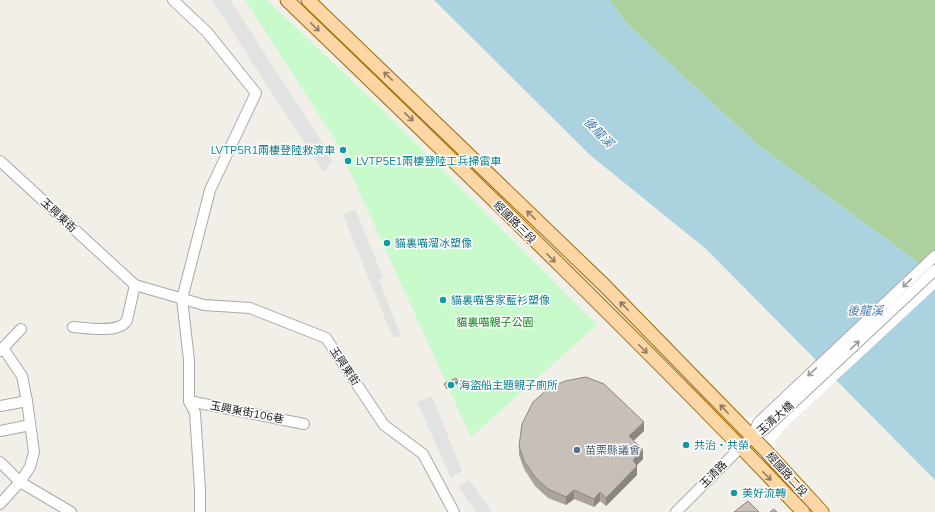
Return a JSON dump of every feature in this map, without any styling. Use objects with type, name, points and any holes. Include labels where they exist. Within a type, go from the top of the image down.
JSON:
[{"type":"main road","name":"經國路三段","points":[[287,0],[434,142],[740,448]]},
{"type":"main road","name":"經國路三段","points":[[308,0],[604,285],[752,437]]},
{"type":"main road","name":"經國路二段","points":[[752,437],[822,512]]},
{"type":"main road","name":"經國路二段","points":[[740,448],[802,512]]},
{"type":"street","points":[[173,0],[207,32],[256,93],[210,190],[182,299],[189,360],[189,401],[195,413],[200,512]]},
{"type":"street","name":"玉興東街","points":[[0,161],[135,285],[204,305],[250,308],[326,338],[384,425],[422,454],[454,512]]},
{"type":"street","name":"玉清大橋","points":[[752,437],[935,256]]},
{"type":"street","name":"玉清大橋","points":[[762,426],[935,270]]},
{"type":"street","points":[[73,327],[115,329],[124,326],[127,320],[135,285]]},
{"type":"street","points":[[0,504],[20,482],[30,467],[34,452],[22,376],[2,350],[20,329]]},
{"type":"street","points":[[0,406],[27,401]]},
{"type":"street","name":"玉興東街106巷","points":[[189,401],[304,424]]},
{"type":"street","points":[[0,431],[30,425]]},
{"type":"street","name":"玉清路","points":[[676,512],[752,437]]},
{"type":"street","points":[[0,462],[20,482],[71,512]]},
{"type":"green space","name":"貓裏喵親子公園","points":[[245,0],[267,0],[392,119],[597,325],[471,437],[336,141]]},
{"type":"green space","points":[[609,0],[935,0],[935,275],[758,145],[630,27]]},
{"type":"shaded area","points":[[212,0],[230,0],[319,137],[333,162],[323,172]]},
{"type":"shaded area","points":[[355,209],[383,277],[379,280],[401,336],[393,338],[343,215]]},
{"type":"shaded area","points":[[432,396],[462,471],[451,478],[417,402]]},
{"type":"shaded area","points":[[468,480],[492,512],[476,512],[458,487]]},
{"type":"water","name":"後龍溪","points":[[434,0],[609,0],[630,27],[758,145],[935,275],[935,480],[706,249],[590,155]]},
{"type":"pier","points":[[935,253],[935,289],[785,428],[775,441],[775,453],[735,415],[750,418],[762,415]]},
{"type":"building","name":"苗栗縣議會","points":[[586,377],[604,384],[644,422],[629,436],[643,450],[633,460],[637,466],[606,498],[600,492],[594,499],[574,490],[566,497],[548,489],[535,477],[524,461],[519,446],[522,424],[533,402],[548,389],[565,381]]},
{"type":"building","points":[[456,378],[458,381],[446,387],[444,384]]},
{"type":"building","points":[[748,501],[759,512],[734,512]]},
{"type":"building","points":[[774,509],[777,512],[770,512]]},
{"type":"place","name":"LVTP5R1兩棲登陸救濟車","points":[[343,150]]},
{"type":"place","name":"LVTP5E1兩棲登陸工兵掃雷車","points":[[348,161]]},
{"type":"place","name":"貓裏喵溜冰塑像","points":[[387,243]]},
{"type":"place","name":"貓裏喵客家藍衫塑像","points":[[443,300]]},
{"type":"place","name":"海盜船主題親子廁所","points":[[451,385]]},
{"type":"place","name":"共治‧共榮","points":[[686,445]]},
{"type":"place","name":"苗栗縣議會","points":[[577,450]]},
{"type":"place","name":"美好流轉","points":[[734,493]]}]
